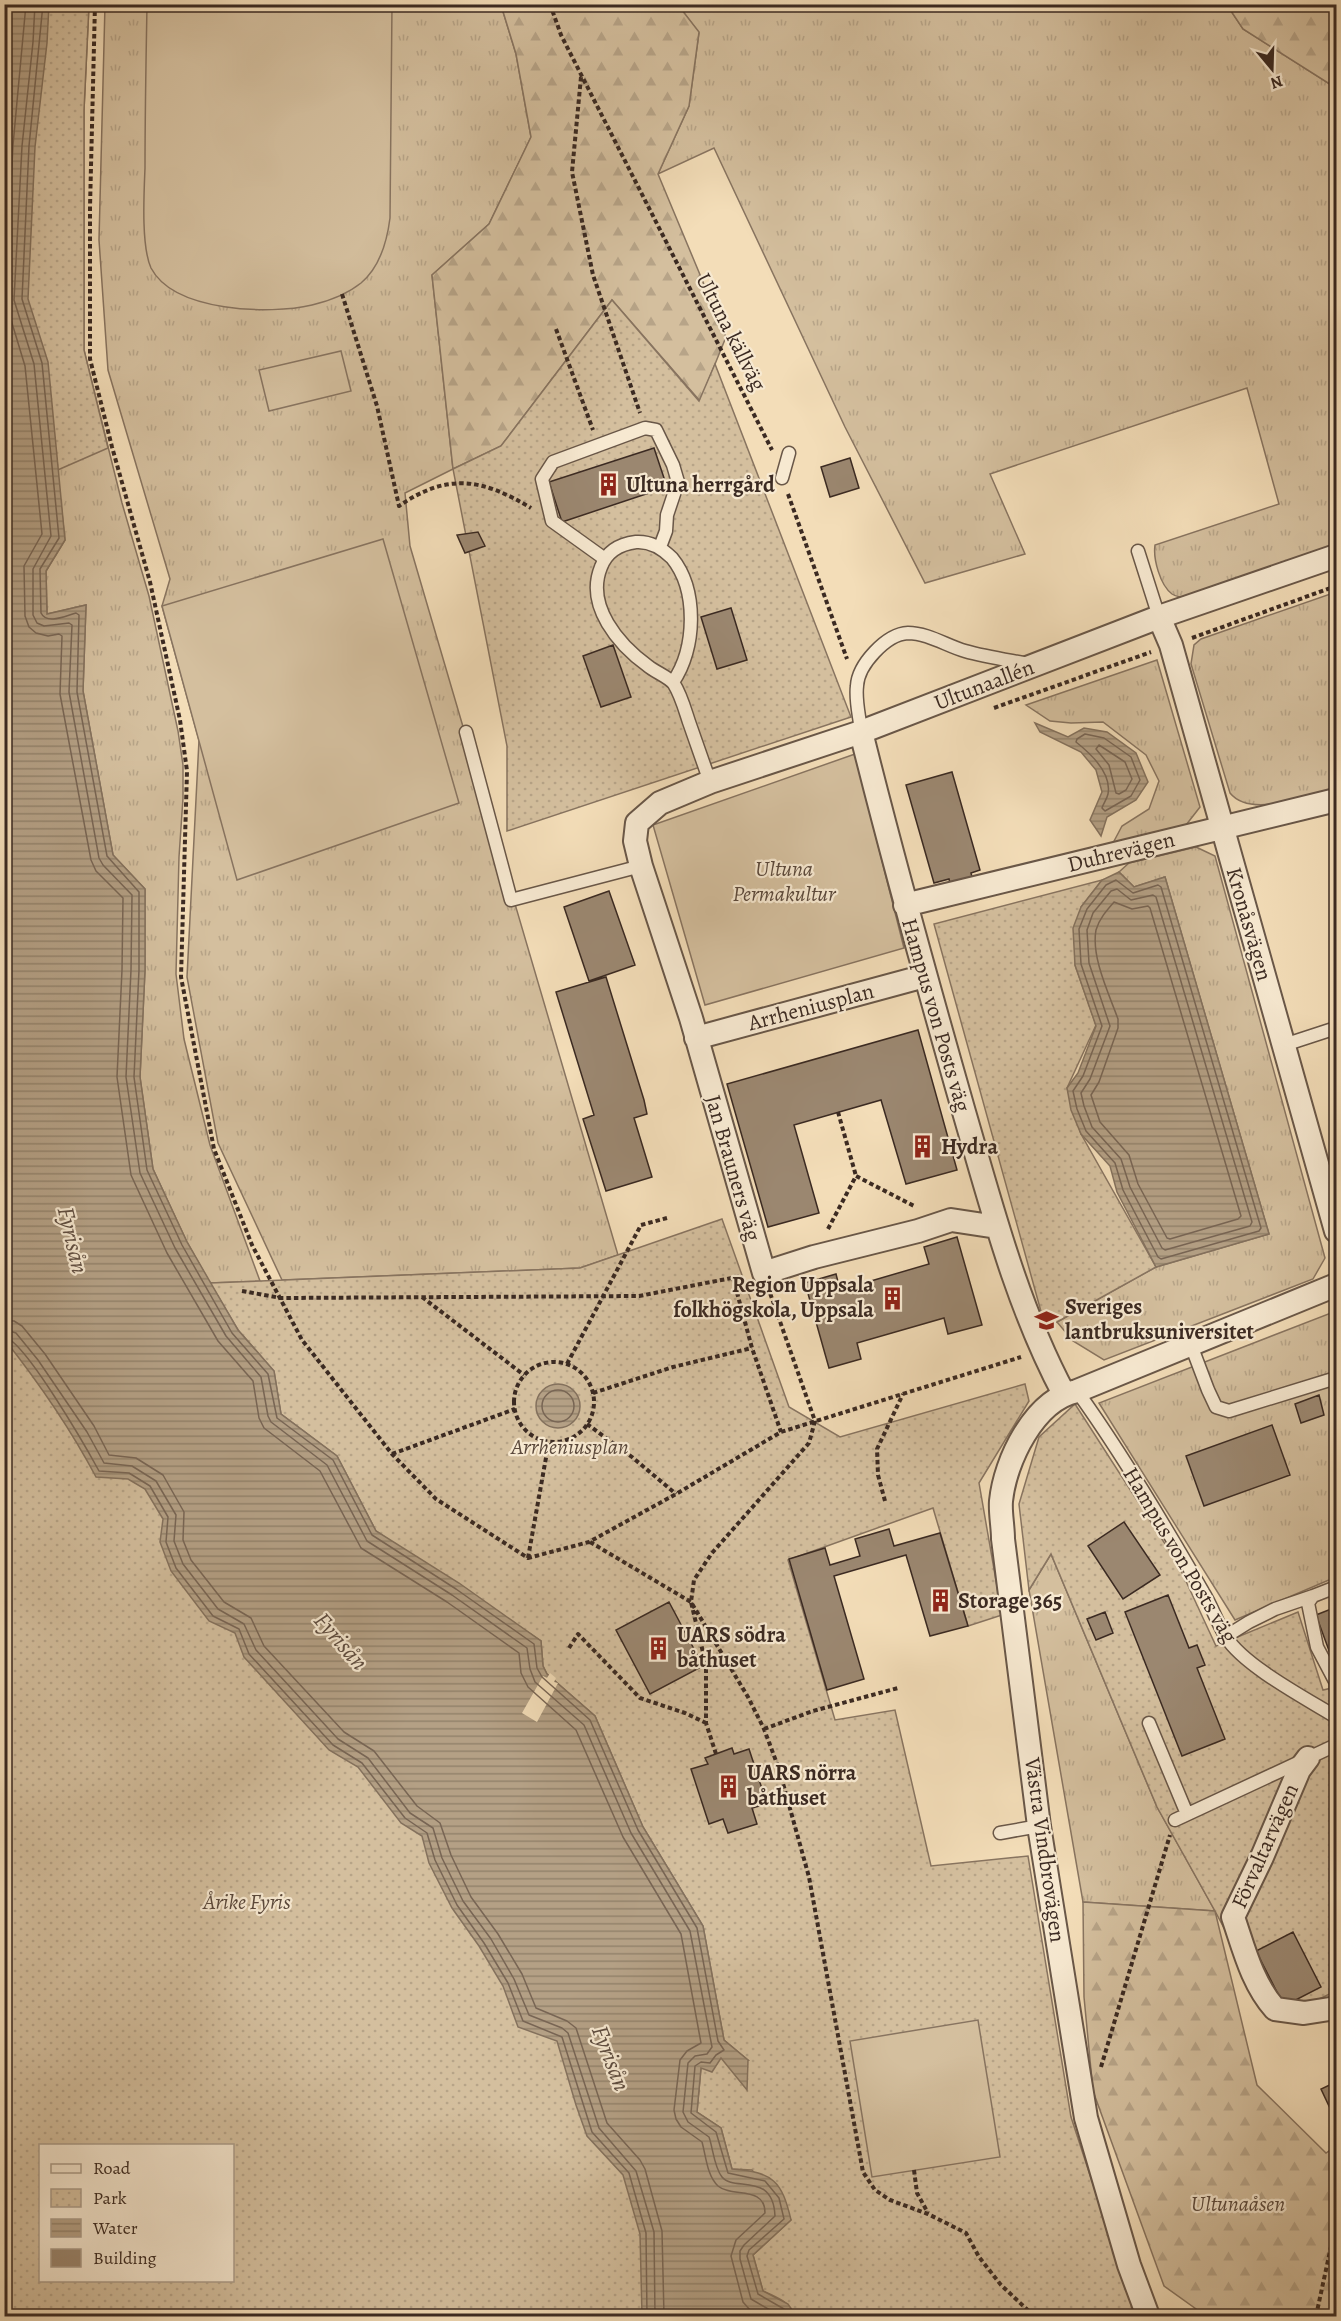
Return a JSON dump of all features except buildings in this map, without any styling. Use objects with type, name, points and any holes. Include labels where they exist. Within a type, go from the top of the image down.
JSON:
[{"type":"street","name":"Ultunaallén","points":[[637,823],[660,803],[710,782],[861,732],[1159,617],[1336,556]]},
{"type":"street","name":"Kronåsvägen","points":[[1159,617],[1171,645],[1284,1045],[1330,1180],[1336,1231]]},
{"type":"street","name":"Hampus von Posts väg","points":[[861,732],[905,905],[997,1227],[1043,1354],[1070,1392]]},
{"type":"street","name":"Duhrevägen","points":[[905,905],[1336,800]]},
{"type":"street","name":"Jan Brauners väg","points":[[637,823],[635,841],[641,866],[696,1038],[764,1273]]},
{"type":"street","name":"Arrheniusplan","points":[[696,1038],[925,976]]},
{"type":"street","points":[[764,1273],[814,1257],[918,1232],[951,1220],[997,1227]]},
{"type":"street","name":"Västra Vindbrovägen","points":[[1148,2316],[1128,2265],[1086,2118],[1039,1826],[1003,1539],[1001,1502],[1008,1468],[1019,1440],[1041,1414],[1070,1392],[1336,1285]]},
{"type":"street","name":"Förvaltarvägen","points":[[1308,1758],[1299,1770],[1262,1857],[1233,1917],[1252,1974],[1263,1995],[1275,2009],[1304,2013],[1336,2008]]},
{"type":"lane","points":[[605,558],[552,521],[542,479],[553,462],[645,428],[656,430],[673,465],[678,482],[660,547]]},
{"type":"lane","points":[[782,478],[789,453]]},
{"type":"lane","points":[[673,682],[682,665],[691,616],[687,584],[680,568],[660,547],[638,542],[625,544],[613,549],[605,558],[597,581],[606,621],[627,650],[673,682],[710,782]]},
{"type":"lane","points":[[1138,551],[1159,617]]},
{"type":"lane","points":[[861,732],[856,685],[865,666],[885,642],[909,633],[925,636],[965,651],[1036,666]]},
{"type":"lane","points":[[466,732],[511,900],[641,866]]},
{"type":"lane","points":[[1284,1045],[1336,1028]]},
{"type":"lane","points":[[1191,1345],[1216,1407],[1229,1411],[1336,1378]]},
{"type":"lane","name":"Hampus von Posts väg","points":[[1070,1392],[1179,1551],[1207,1598],[1225,1637],[1267,1674],[1333,1715]]},
{"type":"lane","points":[[1225,1637],[1275,1609],[1336,1587]]},
{"type":"lane","points":[[1313,1596],[1308,1603],[1312,1630],[1317,1647],[1336,1683],[1333,1715]]},
{"type":"lane","points":[[1149,1723],[1187,1815]]},
{"type":"lane","points":[[1174,1820],[1336,1745]]},
{"type":"lane","points":[[1000,1833],[1039,1826]]},
{"type":"path","points":[[95,4],[90,207],[90,359],[150,582],[180,720],[187,771],[181,977],[214,1149],[252,1245],[302,1340],[392,1454],[436,1499],[528,1558],[589,1542],[781,1432],[1018,1358],[1043,1354]]},
{"type":"path","name":"Ultuna källväg","points":[[550,4],[561,35],[772,449],[856,685]]},
{"type":"path","points":[[581,75],[572,172],[593,275],[645,428]]},
{"type":"path","points":[[342,294],[377,406],[399,506],[415,495],[432,488],[457,483],[475,484],[492,488],[552,521]]},
{"type":"path","points":[[556,329],[598,445]]},
{"type":"path","points":[[990,709],[1336,586]]},
{"type":"path","points":[[814,1257],[856,1176],[838,1112]]},
{"type":"path","points":[[856,1176],[917,1207]]},
{"type":"path","points":[[567,1364],[641,1225],[667,1218]]},
{"type":"path","points":[[242,1291],[281,1298],[639,1296],[764,1273],[815,1421],[809,1443],[711,1553],[694,1580],[691,1602],[706,1665],[706,1724],[716,1754]]},
{"type":"path","points":[[733,1278],[752,1348],[781,1432]]},
{"type":"path","points":[[422,1297],[524,1375]]},
{"type":"path","points":[[593,1393],[673,1367],[752,1348]]},
{"type":"path","points":[[548,1362],[567,1364],[579,1370],[588,1381],[593,1393],[593,1411],[587,1424],[578,1434],[568,1439],[549,1441],[536,1437],[525,1429],[515,1409],[517,1387],[524,1375],[535,1366],[548,1362]]},
{"type":"path","points":[[885,1501],[878,1475],[877,1449],[904,1393]]},
{"type":"path","points":[[392,1454],[515,1409]]},
{"type":"path","points":[[587,1424],[632,1457],[676,1494]]},
{"type":"path","points":[[528,1558],[549,1441]]},
{"type":"path","points":[[589,1542],[691,1602],[748,1697],[764,1729],[779,1769],[809,1877],[862,2172],[875,2190],[890,2200],[928,2214],[966,2233],[979,2257],[1001,2285],[1034,2316]]},
{"type":"path","points":[[569,1648],[578,1634],[640,1698],[685,1713],[706,1724]]},
{"type":"path","points":[[764,1729],[813,1711],[898,1688]]},
{"type":"path","points":[[1099,2075],[1174,1820]]},
{"type":"path","points":[[914,2170],[917,2193],[928,2214]]},
{"type":"path","points":[[1316,2316],[1332,2242],[1336,2236]]},
{"type":"green space","points":[[5,5],[89,5],[84,110],[84,350],[108,448],[5,493]]},
{"type":"green space","points":[[89,5],[84,110],[84,350],[122,503],[149,596],[178,731],[183,765],[176,974],[184,1039],[210,1145],[260,1281],[210,1283],[187,1242],[153,1169],[140,1077],[145,970],[145,889],[113,855],[83,691],[86,605],[47,614],[46,571],[65,540],[30,226]]},
{"type":"green space","points":[[105,5],[501,5],[516,54],[531,137],[489,224],[432,275],[453,469],[405,493],[410,546],[618,1255],[580,1268],[282,1280],[218,1143],[187,977],[199,740],[162,606],[170,579],[108,370],[99,240]]},
{"type":"green space","points":[[147,5],[392,5],[390,218],[382,254],[368,277],[361,283],[325,302],[294,308],[249,309],[201,302],[180,294],[163,283],[151,268],[146,247],[144,219]]},
{"type":"green space","points":[[501,5],[678,5],[699,32],[689,106],[658,174],[726,337],[700,401],[612,300],[501,446],[453,469],[432,275],[489,224],[531,137],[516,54]]},
{"type":"green space","points":[[678,5],[1227,5],[1243,29],[1336,88],[1336,548],[1195,599],[1174,595],[1164,585],[1156,564],[1155,545],[1279,504],[1247,388],[990,474],[1025,554],[925,583],[845,427],[714,148],[658,174],[689,106],[699,33]]},
{"type":"green space","points":[[1227,5],[1336,5],[1336,88],[1243,29]]},
{"type":"green space","points":[[612,300],[699,401],[715,364],[851,717],[507,831],[507,746],[453,469],[501,446]]},
{"type":"green space","points":[[341,351],[351,391],[269,411],[259,370]]},
{"type":"green space","points":[[383,539],[459,803],[237,880],[162,606]]},
{"type":"green space","points":[[1336,592],[1336,788],[1280,803],[1265,805],[1239,801],[1230,793],[1191,664],[1194,645],[1201,639]]},
{"type":"green space","points":[[1157,660],[1200,807],[1186,825],[1113,843],[1122,826],[1149,809],[1159,781],[1146,755],[1103,722],[1050,721],[1026,705]]},
{"type":"green space","name":"Ultuna Permakultur","points":[[855,754],[904,948],[705,1005],[653,825]]},
{"type":"green space","points":[[1196,847],[1215,856],[1325,1258],[1313,1279],[1104,1360],[1073,1341],[1057,1322],[1156,1267],[1269,1234],[1165,877],[1134,887],[1119,872],[1129,863]]},
{"type":"green space","points":[[1102,880],[1081,907],[1075,965],[1096,1025],[1067,1088],[1081,1134],[1156,1267],[1057,1322],[1045,1326],[934,924]]},
{"type":"green space","name":"Årike Fyris","points":[[4,953],[538,1866],[709,2316],[5,2316]]},
{"type":"green space","points":[[722,1219],[789,1407],[840,1437],[1025,1384],[1029,1401],[979,1483],[1002,1615],[968,1626],[933,1508],[788,1560],[835,1720],[895,1710],[931,1866],[1028,1856],[1071,2117],[1136,2316],[794,2316],[790,2307],[763,2291],[753,2255],[791,2220],[752,2170],[732,2169],[721,2128],[697,2112],[701,2068],[721,2058],[748,2060],[724,2040],[703,1926],[643,1827],[595,1716],[547,1674],[543,1666],[541,1641],[376,1531],[337,1456],[281,1414],[274,1371],[238,1330],[210,1283],[580,1268]]},
{"type":"green space","points":[[1336,1311],[1336,1577],[1235,1620],[1099,1403]]},
{"type":"green space","points":[[1075,1404],[1178,1564],[1216,1646],[1298,1612],[1323,1690],[1336,1687],[1336,1991],[1273,2021],[1157,1807],[1051,1554],[1029,1590],[1019,1504],[1039,1437]]},
{"type":"green space","points":[[1051,1554],[1157,1807],[1215,1911],[1083,1902],[1029,1590]]},
{"type":"green space","name":"Ultunaåsen","points":[[1083,1902],[1215,1911],[1257,2085],[1326,2153],[1336,2146],[1336,2316],[1206,2316],[1164,2286],[1093,2091],[1084,1997]]},
{"type":"green space","points":[[978,2020],[1000,2157],[872,2177],[850,2041]]},
{"type":"water","name":"Fyrisån","points":[[49,4],[47,43],[35,147],[28,299],[48,362],[65,540],[46,571],[47,614],[86,605],[83,691],[113,855],[145,889],[145,970],[140,1077],[153,1169],[187,1242],[238,1330],[274,1371],[281,1414],[337,1456],[376,1531],[459,1583],[541,1641],[543,1666],[547,1674],[595,1716],[643,1827],[703,1926],[724,2040],[748,2060],[747,2090],[721,2058],[712,2072],[701,2068],[697,2112],[721,2128],[732,2169],[746,2170],[766,2176],[774,2181],[784,2196],[791,2220],[753,2255],[763,2291],[788,2304],[794,2316],[642,2316],[640,2234],[623,2175],[587,2136],[557,2041],[518,2027],[503,1986],[479,1946],[452,1908],[429,1863],[422,1836],[401,1823],[358,1767],[329,1750],[244,1657],[235,1633],[209,1621],[171,1571],[160,1542],[163,1519],[145,1489],[128,1479],[96,1477],[54,1406],[5,1340],[4,5]]},
{"type":"water","points":[[1035,723],[1068,737],[1084,728],[1107,732],[1136,753],[1148,782],[1136,800],[1107,817],[1101,836],[1090,820],[1102,792],[1096,770],[1081,752],[1040,732]]},
{"type":"water","points":[[1119,872],[1134,887],[1165,877],[1269,1234],[1156,1267],[1117,1192],[1110,1166],[1081,1134],[1071,1110],[1067,1088],[1078,1073],[1096,1026],[1075,965],[1073,928],[1081,907],[1102,880]]},
{"type":"water","points":[[558,1384],[574,1390],[580,1406],[574,1422],[558,1428],[542,1422],[536,1406],[542,1390]]},
{"type":"pier","points":[[550,1673],[556,1678],[554,1682],[558,1683],[537,1722],[522,1713],[543,1676],[547,1678]]},
{"type":"place","name":"Ultuna herrgård","points":[[608,485]]},
{"type":"place","name":"Hydra","points":[[923,1147]]},
{"type":"place","name":"Region Uppsala folkhögskola, Uppsala","points":[[892,1298]]},
{"type":"place","name":"Sveriges lantbruksuniversitet","points":[[1047,1320]]},
{"type":"place","name":"Storage 365","points":[[940,1601]]},
{"type":"place","name":"UARS södra båthuset","points":[[659,1648]]},
{"type":"place","name":"UARS nörra båthuset","points":[[729,1786]]}]
